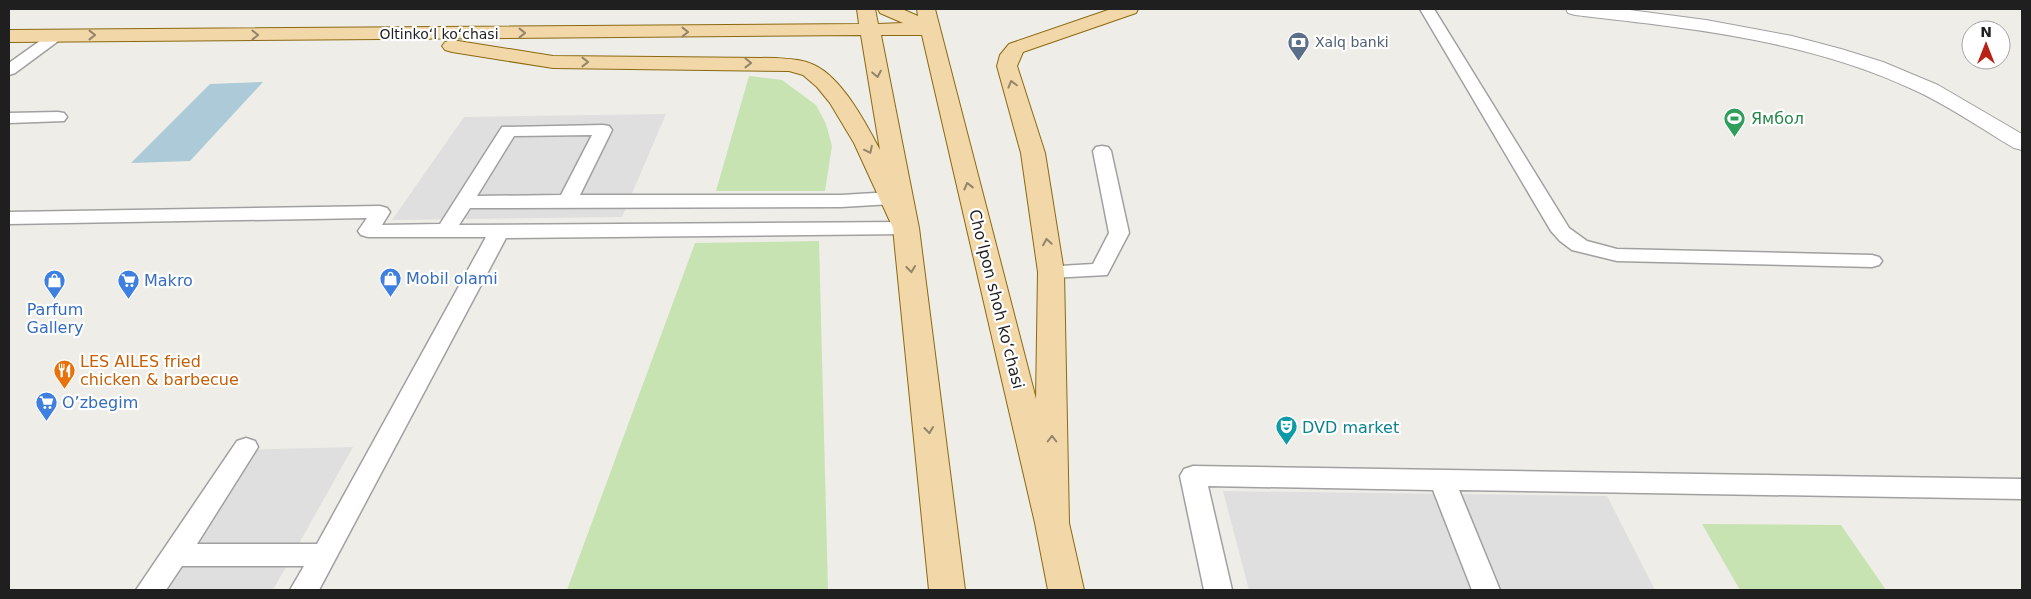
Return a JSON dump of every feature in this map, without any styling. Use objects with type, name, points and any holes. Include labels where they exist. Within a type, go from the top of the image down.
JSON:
[{"type":"main road","points":[[1052,523],[1052,272],[1033,153],[1007,66],[1010,55],[1016,48],[1129,9]]},
{"type":"main road","points":[[928,19],[897,10],[868,20],[906,228],[947,590]]},
{"type":"main road","name":"Oltinkoʻl koʻchasi","points":[[9,36],[381,34],[928,19]]},
{"type":"main road","name":"Choʻlpon shoh koʻchasi","points":[[928,19],[1052,523],[1066,590]]},
{"type":"main road","points":[[381,34],[505,56],[553,62],[767,64],[800,67],[810,71],[830,90],[862,136],[906,228]]},
{"type":"street","points":[[1575,9],[1685,21],[1823,49],[1918,84],[2022,143]]},
{"type":"lane","points":[[1427,9],[1561,231],[1569,240],[1580,247],[1617,255],[1872,261]]},
{"type":"lane","points":[[9,70],[56,36]]},
{"type":"lane","points":[[9,118],[58,117]]},
{"type":"lane","points":[[446,230],[508,131],[603,130],[568,201]]},
{"type":"lane","points":[[1052,272],[1100,270],[1119,233],[1102,151]]},
{"type":"lane","points":[[463,202],[841,201],[892,198]]},
{"type":"lane","points":[[9,218],[380,212],[368,231],[446,230],[499,232],[906,228]]},
{"type":"lane","points":[[304,590],[325,555],[499,232]]},
{"type":"lane","points":[[150,590],[176,555],[246,447]]},
{"type":"lane","points":[[1218,590],[1193,476],[2022,489]]},
{"type":"lane","points":[[1442,480],[1486,590]]},
{"type":"lane","points":[[176,555],[325,555]]},
{"type":"green space","points":[[749,76],[782,80],[816,105],[826,124],[832,146],[825,191],[716,191]]},
{"type":"green space","points":[[819,241],[828,590],[567,590],[695,243]]},
{"type":"green space","points":[[1702,524],[1841,525],[1886,590],[1740,590]]},
{"type":"shaded area","points":[[666,114],[622,217],[392,220],[464,117]]},
{"type":"shaded area","points":[[353,447],[273,590],[134,590],[229,450]]},
{"type":"shaded area","points":[[1223,491],[1607,496],[1655,590],[1249,590]]},
{"type":"water","points":[[263,82],[190,161],[131,163],[210,84]]},
{"type":"place","name":"Xalq banki","points":[[1299,61]]},
{"type":"place","name":"Ямбол","points":[[1735,137]]},
{"type":"place","name":"Mobil olami","points":[[390,297]]},
{"type":"place","name":"Parfum Gallery","points":[[55,299]]},
{"type":"place","name":"Makro","points":[[128,299]]},
{"type":"place","name":"LES AILES fried chicken & barbecue","points":[[64,389]]},
{"type":"place","name":"O’zbegim","points":[[46,421]]},
{"type":"place","name":"DVD market","points":[[1286,446]]}]
